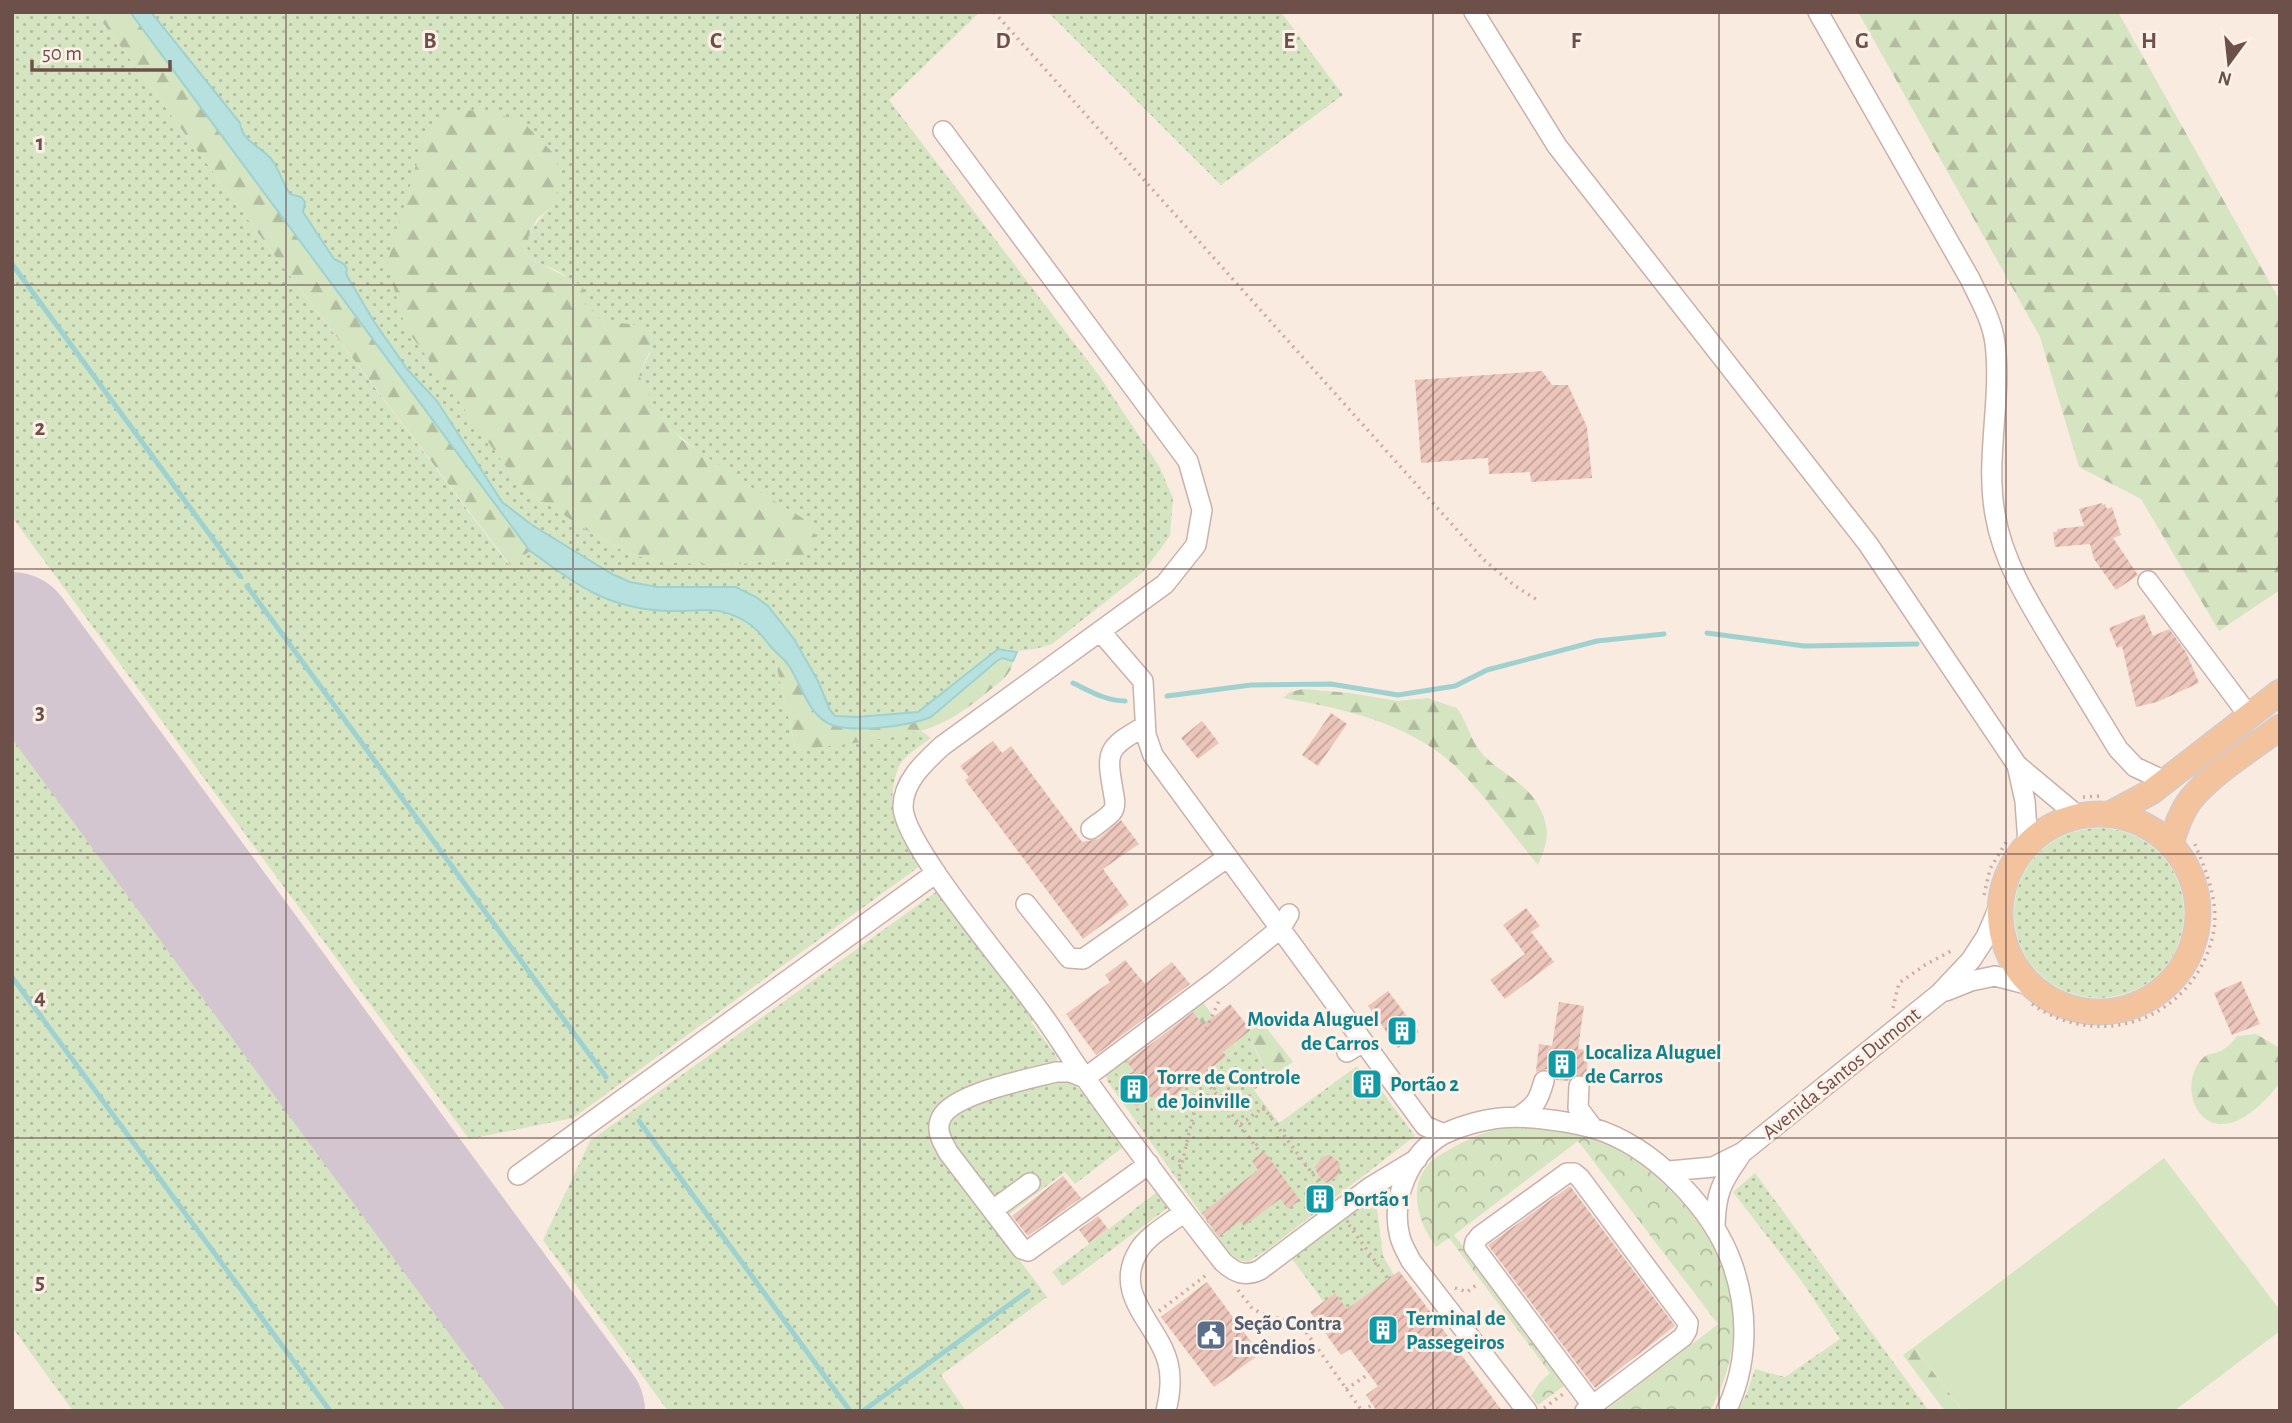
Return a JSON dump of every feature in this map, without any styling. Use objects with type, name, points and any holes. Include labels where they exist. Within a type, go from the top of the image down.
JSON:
[{"type":"main road","points":[[2106,805],[2143,823],[2171,843],[2190,869],[2199,900],[2198,931],[2188,961],[2168,986],[2142,1003],[2112,1012],[2082,1011],[2027,992],[1990,905],[2027,833],[2048,827],[2069,809],[2139,800],[2280,692]]},
{"type":"main road","points":[[2171,843],[2180,817],[2191,799],[2207,783],[2280,727]]},
{"type":"street","points":[[1474,12],[1557,146],[1868,544],[2017,765],[2069,809]]},
{"type":"street","points":[[1818,12],[1970,279],[1990,319],[1996,364],[1994,513],[2002,543],[2016,577],[2118,749],[2135,767],[2165,781]]},
{"type":"street","points":[[943,131],[1188,461],[1202,510],[1196,545],[1165,584],[942,746],[919,766],[903,807],[908,828],[936,873],[1040,1010],[1085,1078],[1179,1205],[1232,1271],[1251,1274],[1260,1269],[1369,1188],[1421,1154],[1444,1134],[1492,1119],[1518,1117],[1593,1128],[1632,1147],[1669,1171],[1715,1226],[1729,1254],[1742,1303],[1742,1366],[1726,1411]]},
{"type":"street","points":[[2148,580],[2249,716]]},
{"type":"street","points":[[1100,631],[1143,681],[1145,726],[1153,755],[1228,857],[1285,921],[1355,1047],[1425,1126],[1444,1134]]},
{"type":"street","points":[[1091,829],[1113,811],[1115,804],[1109,765],[1111,751],[1118,741],[1145,726]]},
{"type":"street","points":[[2017,765],[2027,833]]},
{"type":"street","points":[[1026,904],[1069,958],[1083,960],[1228,857]]},
{"type":"street","points":[[518,1175],[936,873]]},
{"type":"street","name":"Avenida Santos Dumont","points":[[1669,1171],[1713,1167],[1743,1152],[1939,994],[1971,960],[1986,937],[1990,905]]},
{"type":"street","points":[[1085,1078],[1219,978],[1285,921]]},
{"type":"street","name":"Avenida Santos Dumont","points":[[1939,994],[1971,981],[1995,976],[2027,992]]},
{"type":"street","points":[[1085,1078],[1070,1072],[1056,1072],[965,1098],[942,1114],[940,1136],[1022,1249],[1031,1250],[1149,1164]]},
{"type":"street","points":[[1518,1117],[1539,1101],[1545,1081]]},
{"type":"street","points":[[1579,1086],[1578,1108],[1593,1128]]},
{"type":"street","points":[[1425,1126],[1421,1154],[1408,1172],[1399,1196],[1400,1238],[1410,1261],[1527,1411]]},
{"type":"street","name":"Avenida Santos Dumont","points":[[1715,1226],[1716,1198],[1726,1175],[1743,1152]]},
{"type":"street","points":[[1567,1172],[1580,1178],[1688,1323],[1683,1337],[1589,1408],[1577,1385],[1474,1247],[1480,1236],[1567,1172]]},
{"type":"street","points":[[993,1210],[1030,1183]]},
{"type":"street","points":[[1166,1411],[1170,1380],[1168,1361],[1132,1296],[1131,1278],[1134,1260],[1145,1242],[1179,1205]]},
{"type":"street","points":[[1742,1366],[1758,1348]]},
{"type":"path","points":[[994,12],[1483,559],[1515,586],[1539,601]]},
{"type":"path","points":[[2069,809],[2074,798],[2106,805]]},
{"type":"path","points":[[1990,905],[1990,869],[2009,836],[2027,833]]},
{"type":"path","points":[[2027,992],[2047,1015],[2080,1026],[2114,1027],[2149,1017],[2179,997],[2201,968],[2213,934],[2214,898],[2194,843],[2195,834]]},
{"type":"path","points":[[1886,1037],[1899,983],[1955,949]]},
{"type":"path","points":[[1202,1076],[1261,1154]]},
{"type":"path","points":[[1179,1205],[1194,1112],[1180,1093]]},
{"type":"path","points":[[1240,1125],[1264,1106],[1388,1279]]},
{"type":"path","points":[[1146,1321],[1219,1266]]},
{"type":"path","points":[[1235,1287],[1252,1308],[1260,1313],[1301,1325],[1363,1411],[1372,1405]]},
{"type":"path","points":[[1346,1389],[1369,1374]]},
{"type":"path","points":[[1541,1411],[1577,1385]]},
{"type":"green space","points":[[12,12],[95,12],[275,256],[509,565],[530,551],[584,589],[626,605],[672,611],[719,609],[752,625],[773,650],[796,750],[921,731],[931,738],[901,763],[892,797],[898,828],[920,866],[573,1118],[469,1139],[12,517]]},
{"type":"green space","points":[[95,12],[130,12],[530,551],[510,565],[275,256]]},
{"type":"green space","points":[[151,12],[980,12],[889,100],[1100,377],[1159,466],[1173,498],[1170,536],[1143,572],[1052,644],[1035,649],[1006,649],[918,712],[840,717],[831,713],[794,639],[768,606],[756,597],[736,587],[657,587],[630,582],[612,574],[532,525],[502,502],[437,401],[407,369],[373,320],[339,262],[334,259],[302,211],[296,194],[290,194],[272,160],[244,135],[240,123]],"holes":[[[554,205],[531,232],[527,248],[530,255],[563,275],[588,309],[599,319],[611,323],[632,324],[650,353],[639,375],[655,409],[668,425],[704,456],[806,520],[802,558],[727,565],[661,562],[627,553],[591,533],[520,486],[387,265]]]},
{"type":"green space","points":[[1048,12],[1281,12],[1343,95],[1221,185]]},
{"type":"green space","points":[[1858,12],[2118,12],[2280,301],[2280,590],[2219,631],[2141,499],[2079,467],[2040,337]]},
{"type":"green space","points":[[487,110],[525,124],[553,153],[562,176],[554,205],[537,219],[529,234],[527,249],[534,260],[583,286],[585,304],[604,322],[647,328],[654,342],[639,375],[655,408],[682,440],[754,489],[806,520],[815,535],[814,546],[802,558],[727,565],[661,562],[627,553],[591,533],[520,486],[405,327],[387,264],[425,134],[451,111]]},
{"type":"green space","points":[[773,650],[787,663],[817,712],[830,723],[849,728],[922,721],[931,717],[998,660],[1002,658],[1013,661],[1008,674],[1001,681],[966,709],[940,724],[890,737],[796,750]]},
{"type":"green space","points":[[1303,689],[1398,701],[1427,698],[1457,708],[1477,747],[1529,792],[1542,813],[1546,839],[1538,865],[1483,796],[1445,757],[1403,731],[1379,722],[1283,698],[1290,692]]},
{"type":"green space","points":[[12,732],[509,1411],[73,1411],[12,1327]]},
{"type":"green space","points":[[2099,828],[2132,834],[2159,853],[2178,880],[2184,913],[2178,946],[2159,973],[2132,992],[2099,998],[2066,992],[2039,973],[2020,946],[2014,913],[2020,880],[2039,853],[2066,834]]},
{"type":"green space","points":[[940,889],[1037,1017],[1031,1022],[1057,1057],[1057,1066],[961,1095],[938,1150],[1047,1297],[941,1375],[966,1411],[668,1411],[543,1240],[590,1141]]},
{"type":"green space","points":[[1198,996],[1238,1048],[1227,1056],[1192,1011],[1127,1061],[1132,1068],[1120,1078],[1109,1063]]},
{"type":"green space","points":[[1262,1022],[1293,1062],[1270,1078],[1249,1036],[1251,1030]]},
{"type":"green space","points":[[1251,1030],[1249,1036],[1270,1078],[1254,1090],[1279,1123],[1357,1066],[1364,1077],[1378,1086],[1415,1136],[1248,1262],[1236,1259],[1227,1250],[1108,1082],[1105,1073],[1109,1063],[1120,1077],[1132,1068],[1162,1106],[1238,1048],[1235,1043]]},
{"type":"green space","points":[[2256,1034],[2280,1048],[2280,1083],[2264,1101],[2237,1121],[2218,1124],[2208,1120],[2194,1103],[2192,1080],[2195,1069],[2204,1057],[2224,1049],[2237,1036]]},
{"type":"green space","points":[[1055,1079],[1077,1087],[1086,1095],[1126,1145],[1075,1184],[1065,1172],[1008,1215],[950,1140],[947,1123],[961,1107]]},
{"type":"green space","points":[[1511,1127],[1537,1128],[1590,1138],[1629,1156],[1669,1189],[1709,1238],[1722,1265],[1734,1322],[1724,1381],[1710,1411],[1605,1411],[1718,1324],[1578,1141],[1454,1235],[1568,1383],[1538,1405],[1531,1396],[1550,1373],[1449,1238],[1436,1247],[1425,1229],[1417,1197],[1421,1176],[1436,1158],[1475,1137]]},
{"type":"green space","points":[[2164,1158],[2280,1310],[2280,1331],[2174,1411],[1963,1411],[1914,1347]]},
{"type":"green space","points":[[1755,1173],[1929,1411],[1738,1411],[1755,1369],[1785,1377],[1840,1339],[1803,1283],[1733,1192]]},
{"type":"green space","points":[[1157,1192],[1169,1207],[1063,1286],[1052,1272]]},
{"type":"green space","points":[[1372,1203],[1377,1208],[1383,1256],[1394,1275],[1347,1309],[1335,1293],[1324,1302],[1292,1259],[1356,1210]]},
{"type":"green space","points":[[1914,1347],[1963,1411],[1945,1411],[1903,1355]]},
{"type":"water","points":[[130,12],[151,12],[240,123],[244,135],[272,160],[290,194],[301,197],[305,202],[303,212],[334,259],[344,264],[346,274],[373,320],[407,369],[437,401],[502,502],[532,525],[612,574],[630,582],[657,587],[736,587],[756,597],[768,606],[794,639],[835,716],[918,712],[998,649],[1017,652],[1013,661],[1002,658],[998,660],[931,717],[882,727],[854,728],[832,725],[817,715],[811,707],[787,663],[745,621],[718,611],[656,610],[612,601],[575,582],[530,551]]},
{"type":"building","points":[[1542,371],[1552,385],[1568,385],[1587,427],[1592,478],[1531,482],[1530,472],[1489,474],[1488,458],[1421,463],[1415,380]]},
{"type":"building","points":[[2102,503],[2107,509],[2112,507],[2121,535],[2113,538],[2138,575],[2116,590],[2094,559],[2090,544],[2055,547],[2053,532],[2057,532],[2057,529],[2084,526],[2079,509]]},
{"type":"building","points":[[2144,614],[2153,636],[2169,629],[2186,652],[2199,683],[2157,702],[2136,707],[2122,646],[2117,648],[2109,628]]},
{"type":"building","points":[[1331,713],[1347,724],[1318,766],[1302,755]]},
{"type":"building","points":[[1202,721],[1219,743],[1198,759],[1181,738]]},
{"type":"building","points":[[993,741],[1002,753],[1011,746],[1082,842],[1098,839],[1121,820],[1139,844],[1103,869],[1129,905],[1083,939],[965,780],[969,777],[960,766]]},
{"type":"building","points":[[1526,908],[1540,926],[1531,932],[1554,962],[1505,999],[1490,980],[1525,954],[1503,925]]},
{"type":"building","points":[[1125,960],[1145,984],[1172,962],[1190,984],[1096,1055],[1066,1014],[1110,982],[1105,975]]},
{"type":"building","points":[[2241,981],[2260,1024],[2232,1035],[2214,993]]},
{"type":"building","points":[[1388,991],[1419,1032],[1398,1048],[1368,1006]]},
{"type":"building","points":[[1559,1002],[1584,1006],[1578,1049],[1589,1050],[1586,1076],[1574,1075],[1568,1081],[1556,1080],[1553,1073],[1547,1069],[1536,1072],[1539,1044],[1552,1046]]},
{"type":"building","points":[[1230,1004],[1251,1030],[1223,1052],[1227,1056],[1162,1106],[1152,1094],[1136,1107],[1118,1084],[1134,1071],[1127,1062],[1193,1012],[1203,1025]]},
{"type":"building","name":"Portão 2","points":[[1370,1072],[1380,1085],[1365,1096],[1355,1083]]},
{"type":"building","points":[[1264,1151],[1300,1200],[1288,1209],[1280,1199],[1244,1226],[1240,1221],[1219,1237],[1202,1213],[1258,1170],[1252,1161]]},
{"type":"building","points":[[1330,1155],[1340,1163],[1340,1171],[1336,1178],[1326,1183],[1315,1167],[1322,1157]]},
{"type":"building","points":[[1063,1176],[1081,1198],[1028,1236],[1012,1216]]},
{"type":"building","points":[[1570,1186],[1675,1326],[1595,1388],[1488,1245]]},
{"type":"building","points":[[1098,1216],[1108,1229],[1089,1243],[1079,1230]]},
{"type":"building","name":"Terminal de Passegeiros","points":[[1399,1271],[1502,1411],[1377,1411],[1366,1395],[1378,1386],[1350,1349],[1341,1355],[1310,1312],[1335,1293],[1347,1309]]},
{"type":"building","name":"Seção Contra Incêndios","points":[[1207,1282],[1260,1354],[1214,1387],[1161,1317]]},
{"type":"waterway","points":[[12,264],[240,576]]},
{"type":"waterway","points":[[247,586],[606,1077]]},
{"type":"waterway","points":[[1707,633],[1804,646],[1917,644]]},
{"type":"waterway","points":[[1167,696],[1251,685],[1331,684],[1398,695],[1455,686],[1487,670],[1597,641],[1664,634]]},
{"type":"waterway","points":[[1073,683],[1105,697],[1125,701]]},
{"type":"waterway","points":[[12,977],[330,1411]]},
{"type":"waterway","points":[[639,1121],[850,1411]]},
{"type":"waterway","points":[[863,1411],[1028,1291]]},
{"type":"runway","points":[[12,634],[583,1411]]},
{"type":"place","name":"Movida Aluguel de Carros","points":[[1402,1031]]},
{"type":"place","name":"Localiza Aluguel de Carros","points":[[1562,1064]]},
{"type":"place","name":"Portão 2","points":[[1367,1084]]},
{"type":"place","name":"Torre de Controle de Joinville","points":[[1134,1089]]},
{"type":"place","name":"Portão 1","points":[[1320,1199]]},
{"type":"place","name":"Terminal de Passegeiros","points":[[1383,1330]]},
{"type":"place","name":"Seção Contra Incêndios","points":[[1211,1335]]}]
